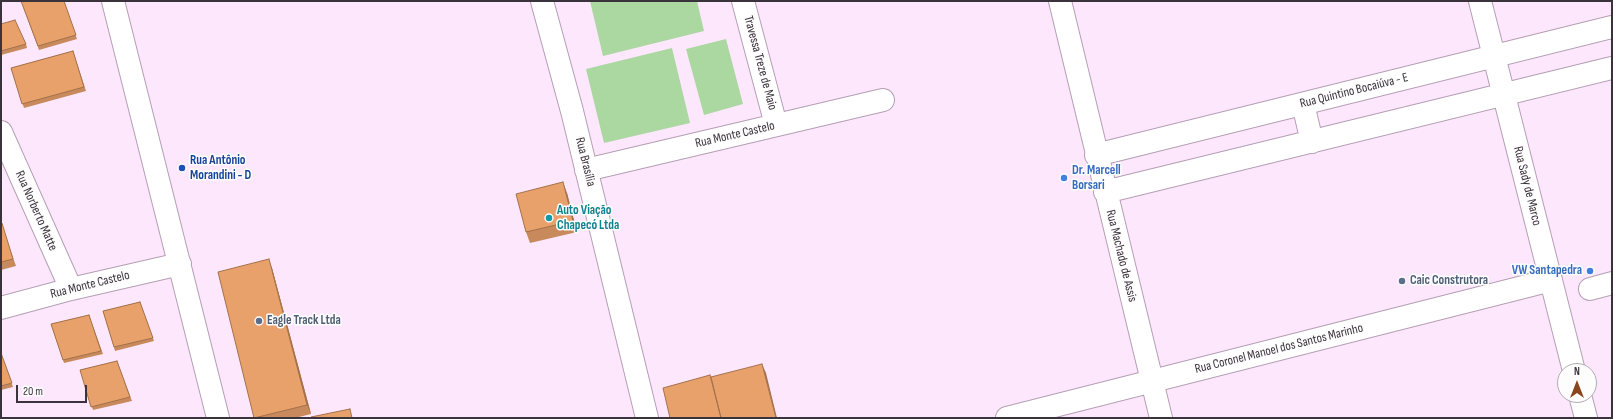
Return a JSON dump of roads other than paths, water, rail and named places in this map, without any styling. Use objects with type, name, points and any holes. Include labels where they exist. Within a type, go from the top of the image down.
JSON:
[{"type":"street","points":[[113,1],[218,418]]},
{"type":"street","name":"Rua Brasília","points":[[542,1],[572,111],[647,418]]},
{"type":"street","name":"Travessa Treze de Maio","points":[[743,1],[776,125]]},
{"type":"street","name":"Rua Machado de Assis","points":[[1060,1],[1096,155],[1161,418]]},
{"type":"street","name":"Rua Sady de Marco","points":[[1480,1],[1572,363]]},
{"type":"street","name":"Rua Quintino Bocaiúva - E","points":[[1096,155],[1612,28]]},
{"type":"street","points":[[1105,192],[1612,68]]},
{"type":"street","name":"Rua Monte Castelo","points":[[586,170],[883,100]]},
{"type":"street","points":[[1303,104],[1312,142]]},
{"type":"street","name":"Rua Norberto Matte","points":[[1,132],[71,289]]},
{"type":"street","name":"Rua Monte Castelo","points":[[1,308],[71,289],[180,264]]},
{"type":"street","name":"Rua Coronel Manoel dos Santos Marinho","points":[[1007,418],[1551,280]]},
{"type":"street","points":[[1590,289],[1612,283]]},
{"type":"street","points":[[1582,403],[1586,418]]},
{"type":"place","name":"Rua Antônio Morandini - D","points":[[182,168]]},
{"type":"place","name":"Dr. Marcell Borsari","points":[[1064,178]]},
{"type":"place","name":"Auto Viação Chapecó Ltda","points":[[549,218]]},
{"type":"place","name":"VW Santapedra","points":[[1590,271]]},
{"type":"place","name":"Caic Construtora","points":[[1402,281]]},
{"type":"place","name":"Eagle Track Ltda","points":[[259,321]]}]
